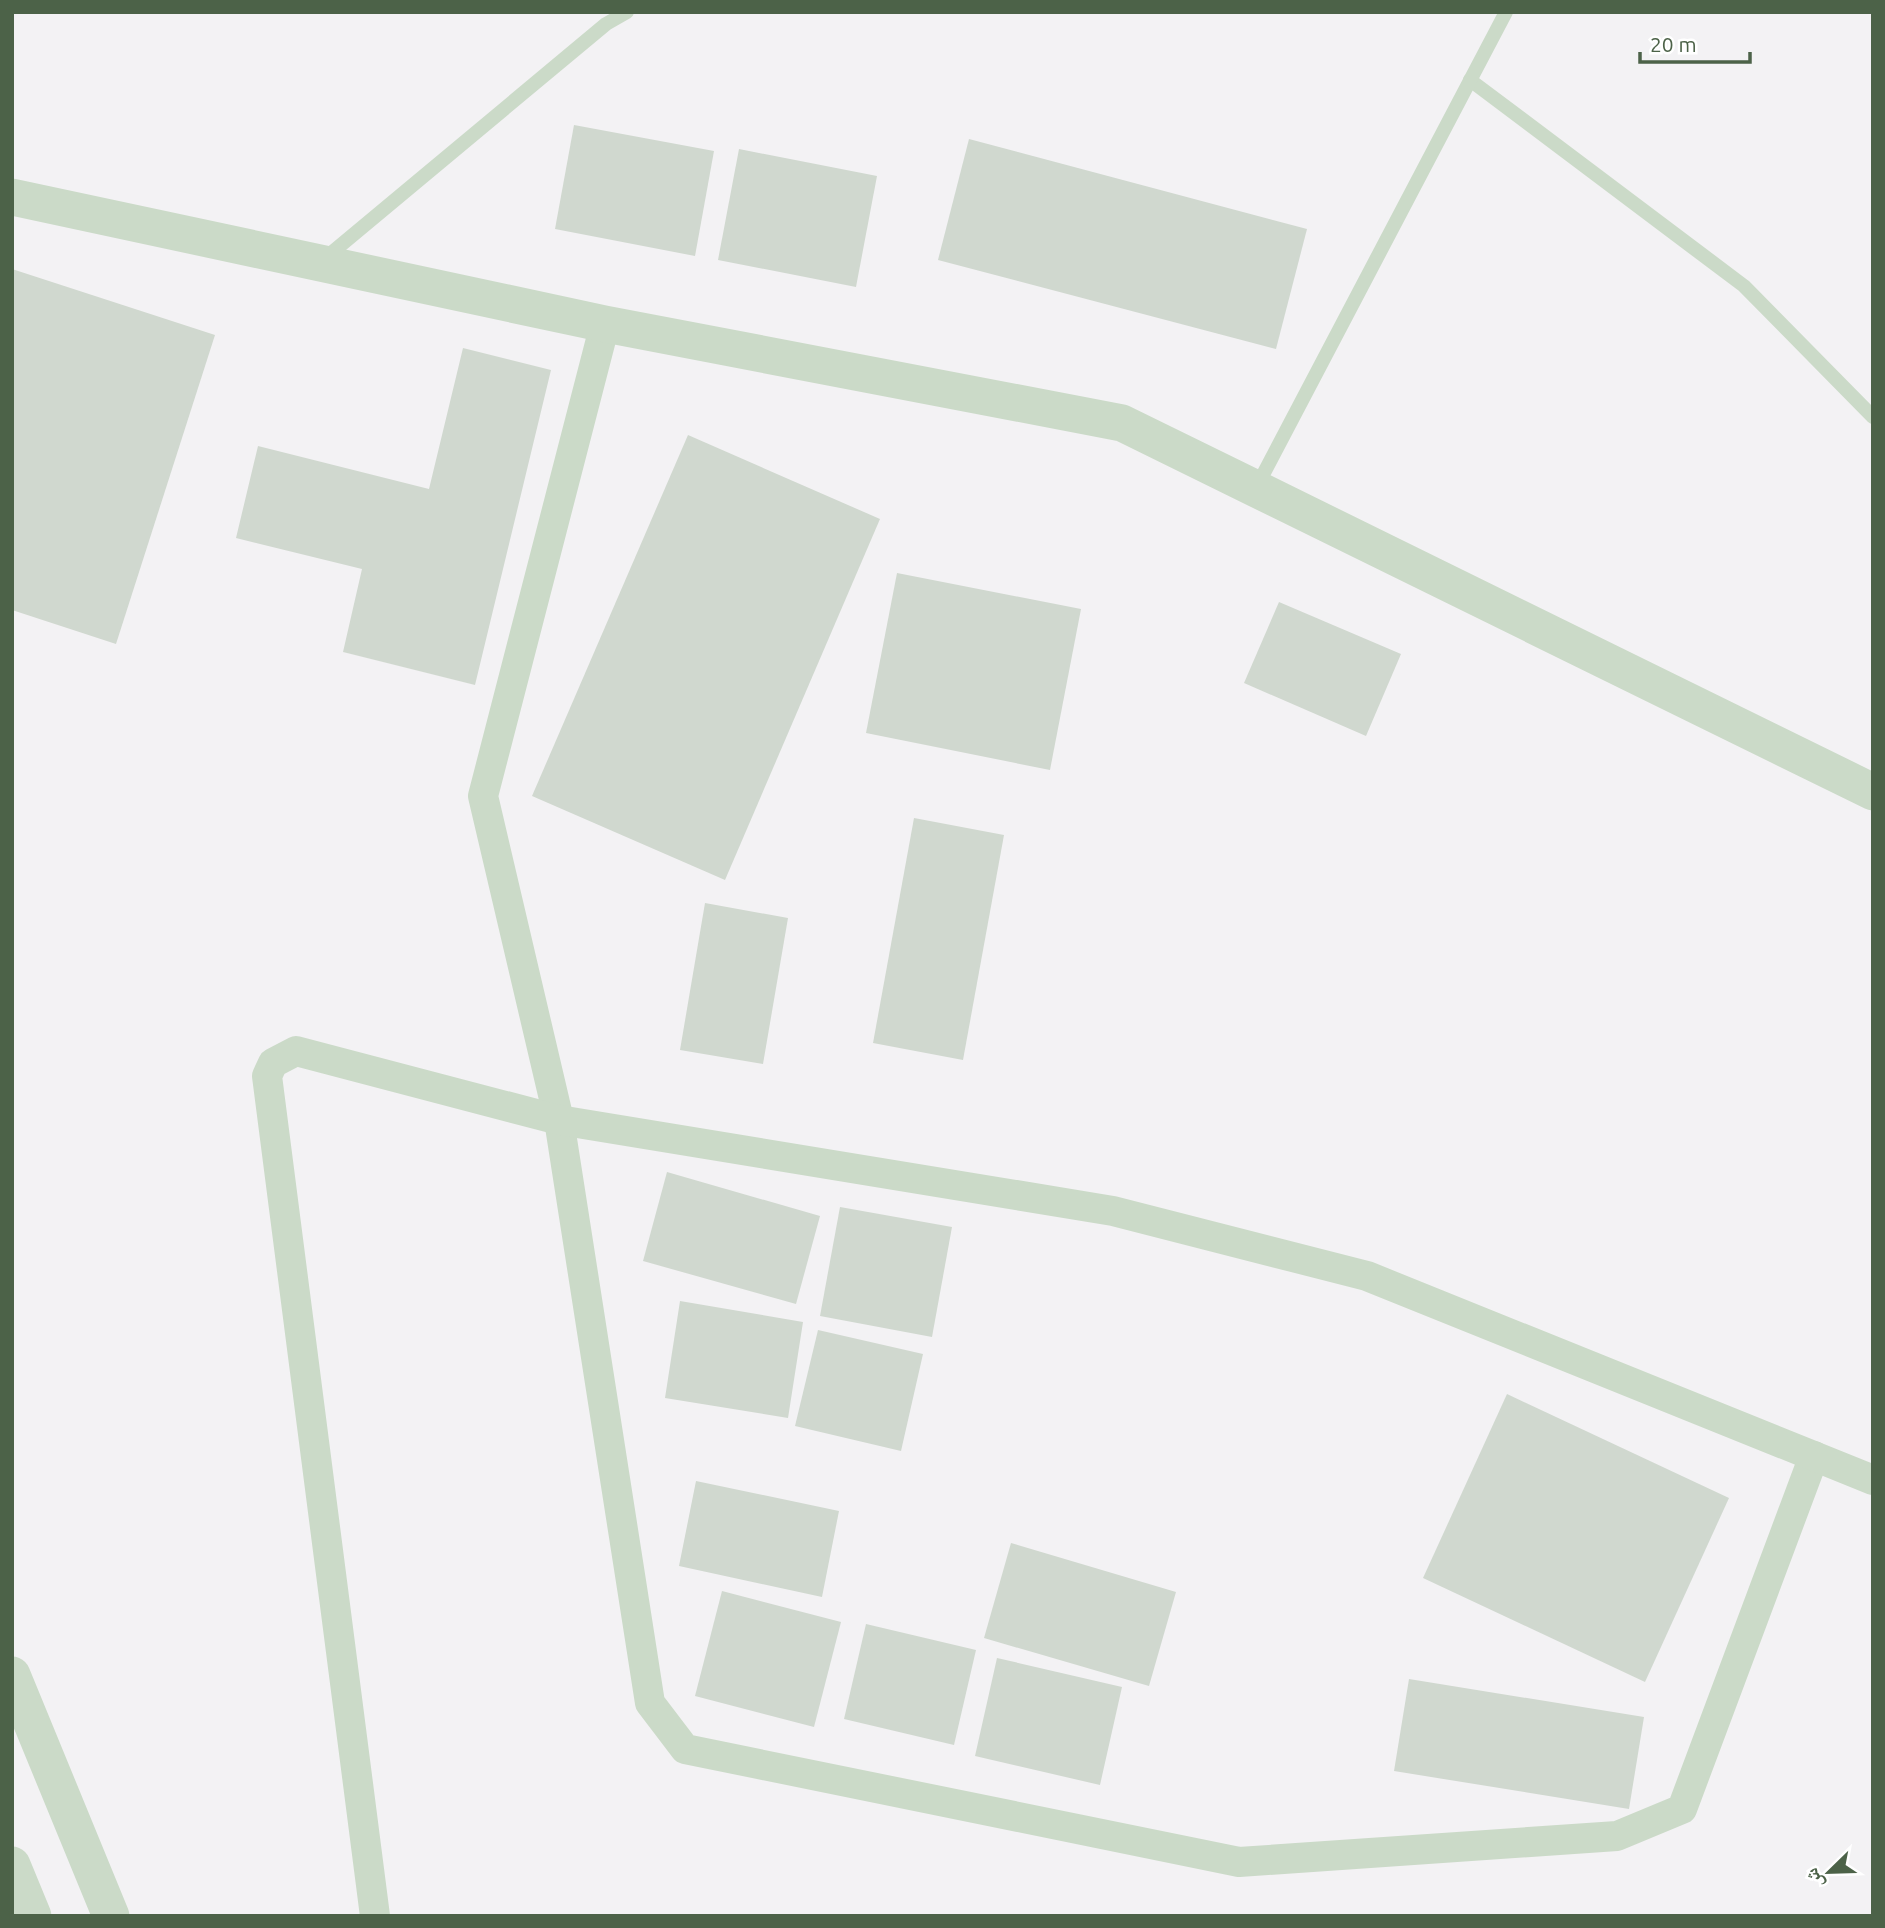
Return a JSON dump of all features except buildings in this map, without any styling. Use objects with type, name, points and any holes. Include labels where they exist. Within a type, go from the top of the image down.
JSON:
[{"type":"street","points":[[12,197],[605,324],[1122,423],[1873,792]]},
{"type":"street","points":[[605,324],[483,796],[559,1120],[650,1703],[685,1749],[1240,1862],[1617,1836],[1682,1809],[1814,1456]]},
{"type":"street","points":[[375,1916],[267,1076],[273,1063],[296,1051],[559,1120],[1114,1211],[1367,1276],[1873,1480]]},
{"type":"street","points":[[12,1675],[111,1916]]},
{"type":"street","points":[[12,1865],[33,1916]]},
{"type":"lane","points":[[320,263],[606,24],[627,12]]},
{"type":"lane","points":[[1255,489],[1506,12]]},
{"type":"lane","points":[[1470,80],[1744,286],[1873,417]]}]
